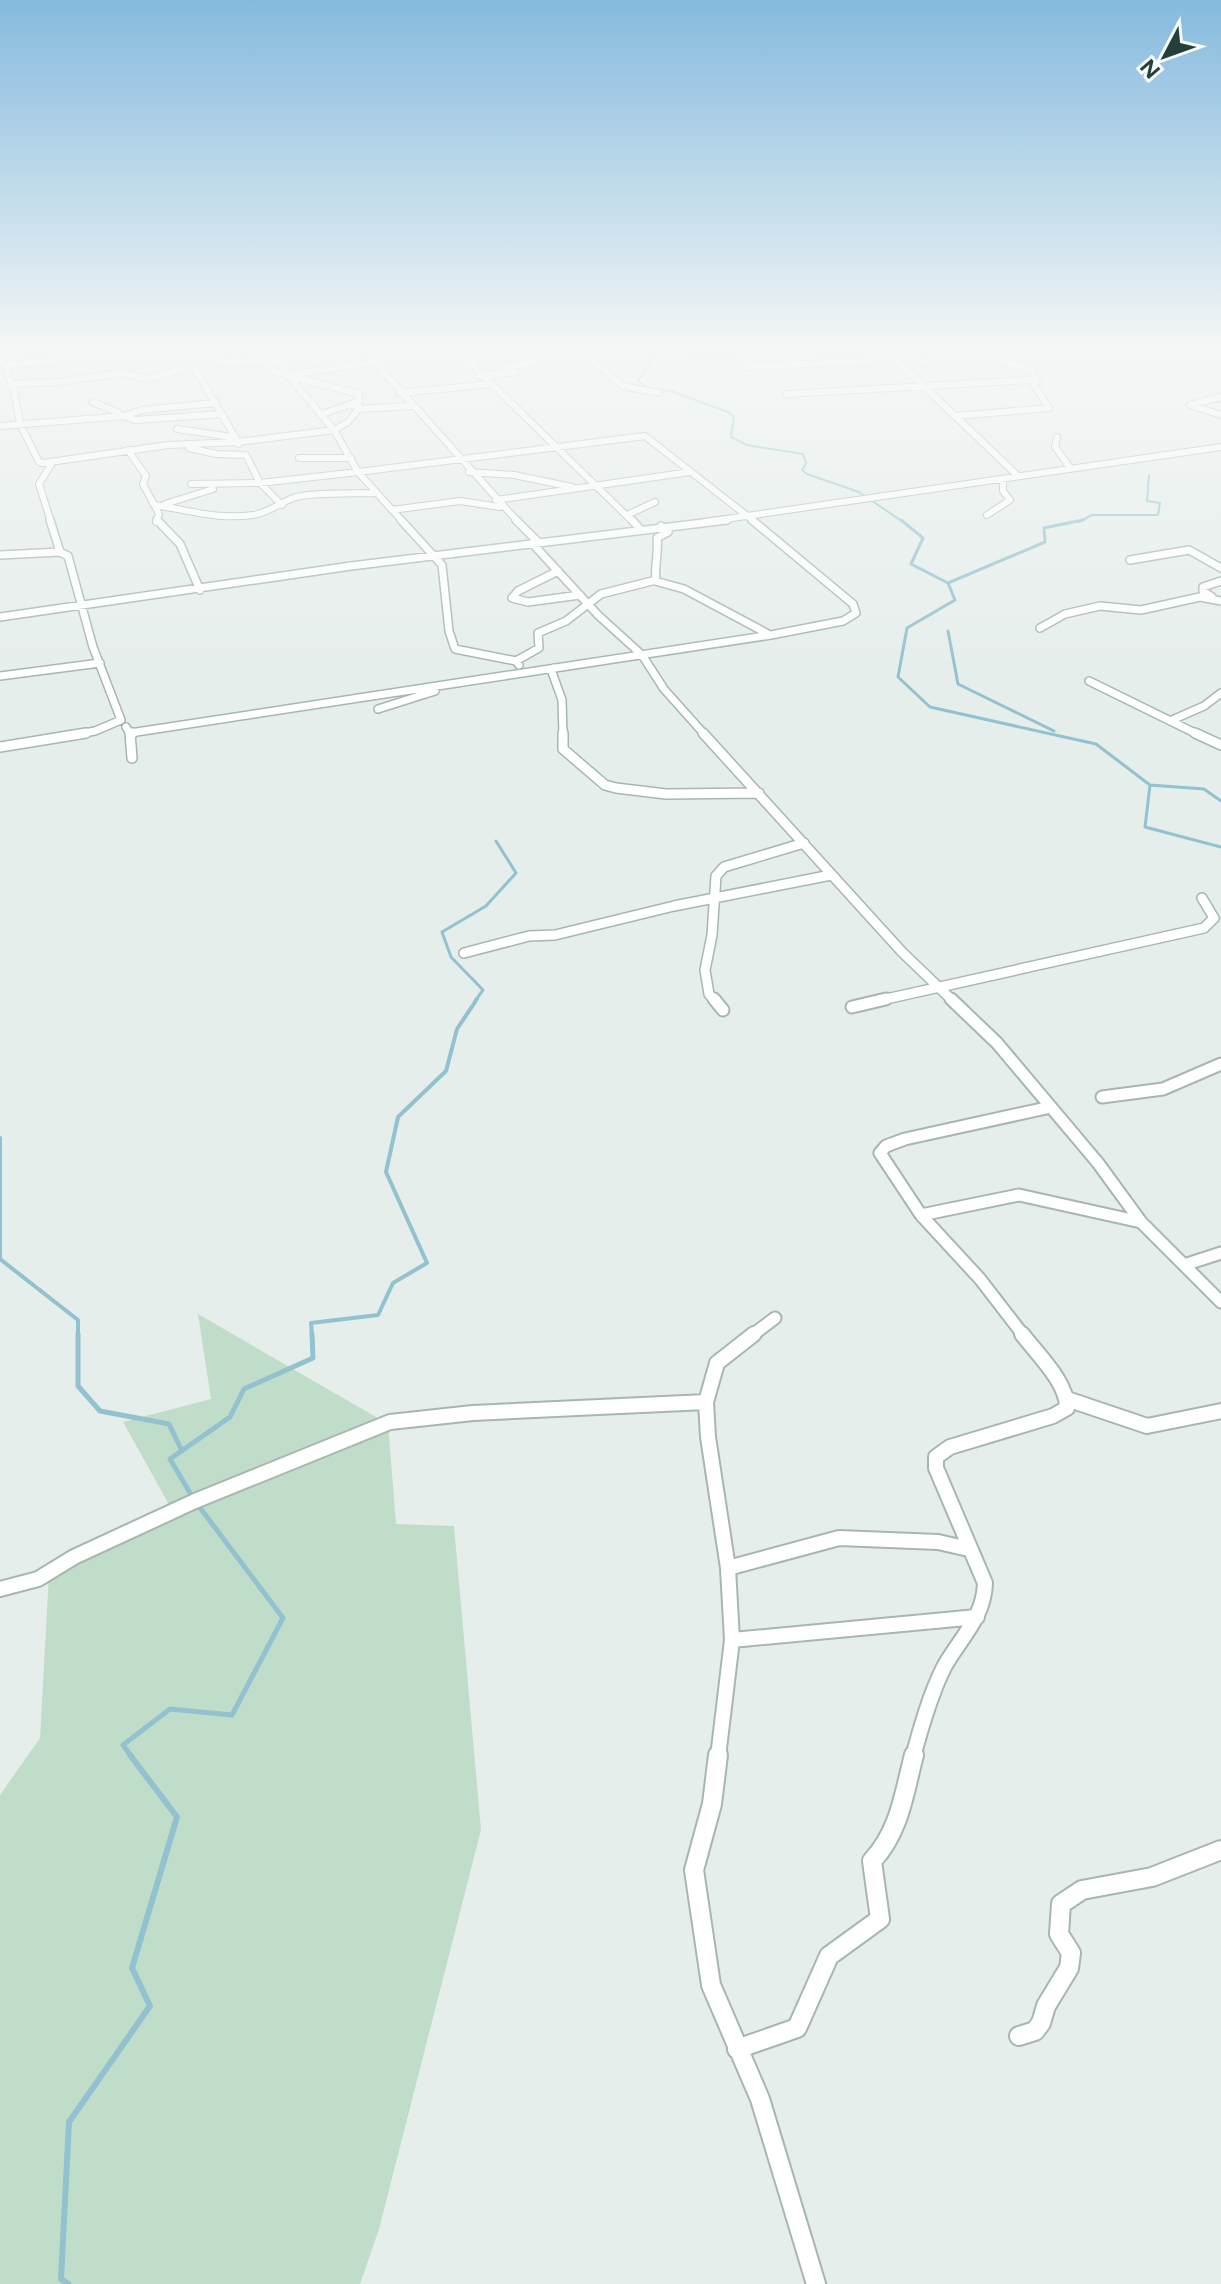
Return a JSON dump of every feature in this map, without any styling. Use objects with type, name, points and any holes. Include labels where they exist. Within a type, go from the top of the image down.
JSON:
[{"type":"street","points":[[37,459],[39,462],[52,463],[78,459]]},
{"type":"street","points":[[134,459],[146,476],[143,484],[159,514],[156,522],[177,536],[192,579],[200,590]]},
{"type":"street","points":[[248,459],[260,483],[282,505]]},
{"type":"street","points":[[351,459],[375,493],[435,556],[444,570],[449,631],[455,649],[516,661],[527,673]]},
{"type":"street","points":[[456,459],[589,604],[642,655],[664,689],[902,952],[997,1043],[1098,1163],[1141,1222],[1221,1302]]},
{"type":"street","points":[[191,484],[260,483],[460,459]]},
{"type":"street","points":[[571,459],[640,529]]},
{"type":"street","points":[[130,733],[771,635],[855,616],[856,609],[673,459]]},
{"type":"street","points":[[1000,459],[1018,476]]},
{"type":"street","points":[[1063,459],[1071,469]]},
{"type":"street","points":[[0,617],[661,526],[749,518],[844,501],[1142,459]]},
{"type":"street","points":[[52,463],[39,484],[60,552]]},
{"type":"street","points":[[469,472],[514,475],[580,489]]},
{"type":"street","points":[[496,500],[690,472]]},
{"type":"street","points":[[987,515],[1010,500],[1003,492],[1003,479]]},
{"type":"street","points":[[154,505],[225,483]]},
{"type":"street","points":[[163,504],[215,517],[253,515],[294,498],[375,493]]},
{"type":"street","points":[[392,510],[457,501],[477,501],[504,509]]},
{"type":"street","points":[[627,515],[655,502]]},
{"type":"street","points":[[655,581],[658,575],[654,565],[659,558],[657,540],[668,532],[661,526]]},
{"type":"street","points":[[1130,560],[1189,550],[1221,568]]},
{"type":"street","points":[[0,555],[60,552],[68,556],[100,663],[121,720],[130,733],[132,758]]},
{"type":"street","points":[[558,571],[518,591],[512,598],[528,602],[578,592],[617,589]]},
{"type":"street","points":[[516,661],[539,648],[541,637],[538,633],[566,621],[599,595],[655,581],[684,589],[771,635]]},
{"type":"street","points":[[1221,581],[1203,587],[1203,591],[1221,601]]},
{"type":"street","points":[[1040,628],[1065,614],[1100,606],[1141,610],[1212,597]]},
{"type":"street","points":[[723,611],[752,637]]},
{"type":"street","points":[[0,676],[100,663]]},
{"type":"street","points":[[554,668],[552,672],[562,700],[563,749],[605,785],[666,794],[759,793]]},
{"type":"street","points":[[1089,681],[1221,745]]},
{"type":"street","points":[[378,709],[447,686]]},
{"type":"street","points":[[1172,720],[1204,706],[1221,693]]},
{"type":"street","points":[[0,747],[95,731],[121,720]]},
{"type":"street","points":[[723,1010],[709,994],[705,970],[712,935],[716,876],[724,867],[804,843]]},
{"type":"street","points":[[464,953],[511,940],[581,930],[831,875]]},
{"type":"street","points":[[852,1007],[1204,928],[1217,923],[1202,898]]},
{"type":"street","points":[[1102,1097],[1163,1089],[1221,1064]]},
{"type":"street","points":[[737,2049],[797,2028],[829,1956],[880,1919],[872,1861],[884,1850],[888,1840],[941,1672],[983,1606],[985,1583],[936,1468],[936,1457],[950,1447],[1053,1416],[1067,1408],[1067,1399],[1057,1380],[980,1279],[921,1215],[884,1163],[881,1149],[919,1136],[1051,1107]]},
{"type":"street","points":[[921,1215],[1019,1195],[1141,1222]]},
{"type":"street","points":[[1184,1265],[1221,1253]]},
{"type":"street","points":[[775,1318],[717,1363],[706,1402],[708,1437],[728,1568],[732,1640],[712,1804],[694,1870],[711,1985],[760,2099],[816,2284]]},
{"type":"street","points":[[1067,1399],[1147,1426],[1221,1411]]},
{"type":"street","points":[[0,1589],[38,1579],[74,1557],[216,1492],[390,1422],[473,1413],[706,1402]]},
{"type":"street","points":[[728,1568],[848,1537],[938,1542],[969,1549]]},
{"type":"street","points":[[732,1640],[977,1617]]},
{"type":"street","points":[[1019,2036],[1035,2031],[1041,2023],[1046,2006],[1069,1968],[1071,1953],[1059,1934],[1061,1904],[1082,1890],[1152,1877],[1221,1850]]},
{"type":"green space","points":[[198,1314],[388,1424],[396,1524],[454,1526],[481,1830],[379,2229],[360,2284],[0,2284],[0,1795],[40,1738],[49,1573],[175,1515],[123,1422],[211,1399]]},
{"type":"waterway","points":[[805,459],[802,470],[807,474],[859,492],[903,522]]},
{"type":"waterway","points":[[1083,520],[1092,515],[1158,515],[1160,503],[1147,501],[1149,475]]},
{"type":"waterway","points":[[901,520],[923,538],[911,564],[948,583]]},
{"type":"waterway","points":[[948,583],[1045,542],[1044,528],[1083,520]]},
{"type":"waterway","points":[[1079,522],[1083,520]]},
{"type":"waterway","points":[[948,583],[955,600],[907,628],[898,677],[930,707],[1096,744],[1150,785]]},
{"type":"waterway","points":[[948,631],[958,684],[1054,731]]},
{"type":"waterway","points":[[1150,785],[1204,789],[1221,801]]},
{"type":"waterway","points":[[1150,785],[1145,827],[1221,847]]},
{"type":"waterway","points":[[475,1001],[483,990],[451,957],[442,932],[486,906],[516,873],[496,841]]},
{"type":"waterway","points":[[312,1336],[311,1323],[378,1315],[393,1283],[427,1263],[386,1172],[398,1117],[446,1071],[457,1029],[477,999]]},
{"type":"waterway","points":[[0,1138],[0,1259],[78,1320],[78,1386],[100,1411],[169,1424],[182,1451]]},
{"type":"waterway","points":[[182,1451],[230,1417],[244,1389],[313,1358],[312,1334]]},
{"type":"waterway","points":[[182,1451],[170,1459],[193,1498]]},
{"type":"waterway","points":[[132,1757],[123,1745],[170,1709],[232,1715],[283,1618],[198,1505]]},
{"type":"waterway","points":[[68,2284],[61,2279],[69,2122],[150,2006],[132,1968],[177,1817],[130,1755]]}]
